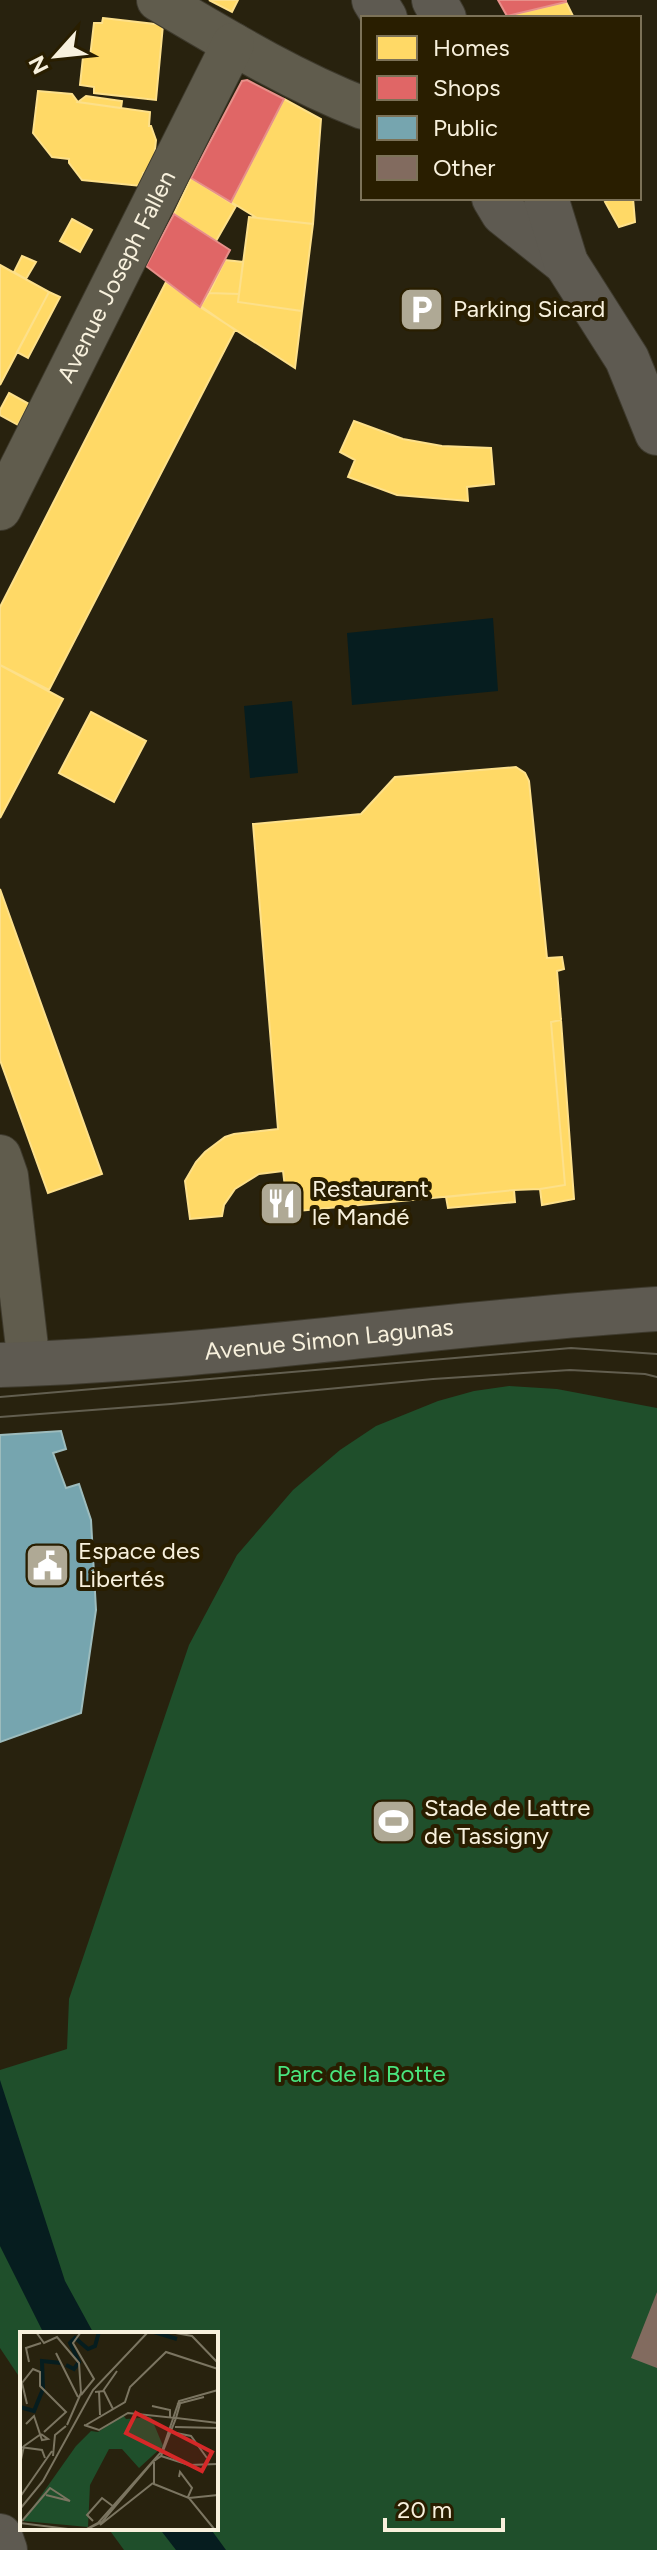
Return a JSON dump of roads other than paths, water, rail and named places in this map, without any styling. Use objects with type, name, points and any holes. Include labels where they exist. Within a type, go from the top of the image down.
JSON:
[{"type":"main road","points":[[495,200],[503,213],[566,263]]},
{"type":"main road","points":[[547,200],[566,263],[627,359],[657,433]]},
{"type":"main road","name":"Avenue Simon Lagunas","points":[[15,1364],[178,1354],[539,1317],[657,1309]]},
{"type":"main road","points":[[0,2536],[5,2550]]},
{"type":"street","points":[[158,0],[233,44],[361,107]]},
{"type":"street","name":"Avenue Joseph Fallen","points":[[0,509],[233,44]]},
{"type":"street","points":[[0,1156],[7,1176],[21,1286],[15,1364]]},
{"type":"water","points":[[493,618],[498,691],[352,705],[347,633]]},
{"type":"water","points":[[292,701],[298,773],[250,778],[244,706]]},
{"type":"water","points":[[0,2080],[65,2281],[93,2332],[43,2332],[0,2246]]},
{"type":"water","points":[[161,2530],[211,2530],[226,2550],[176,2550]]},
{"type":"tram line","points":[[0,1397],[571,1348],[657,1354]]},
{"type":"tram line","points":[[0,1417],[570,1370],[657,1377]]},
{"type":"place","name":"Parking Sicard","points":[[422,309]]},
{"type":"place","name":"Restaurant le Mandé","points":[[281,1203]]},
{"type":"place","name":"Espace des Libertés","points":[[47,1565]]},
{"type":"place","name":"Stade de Lattre de Tassigny","points":[[393,1822]]},
{"type":"park label","name":"Parc de la Botte","points":[[361,2074]]}]
